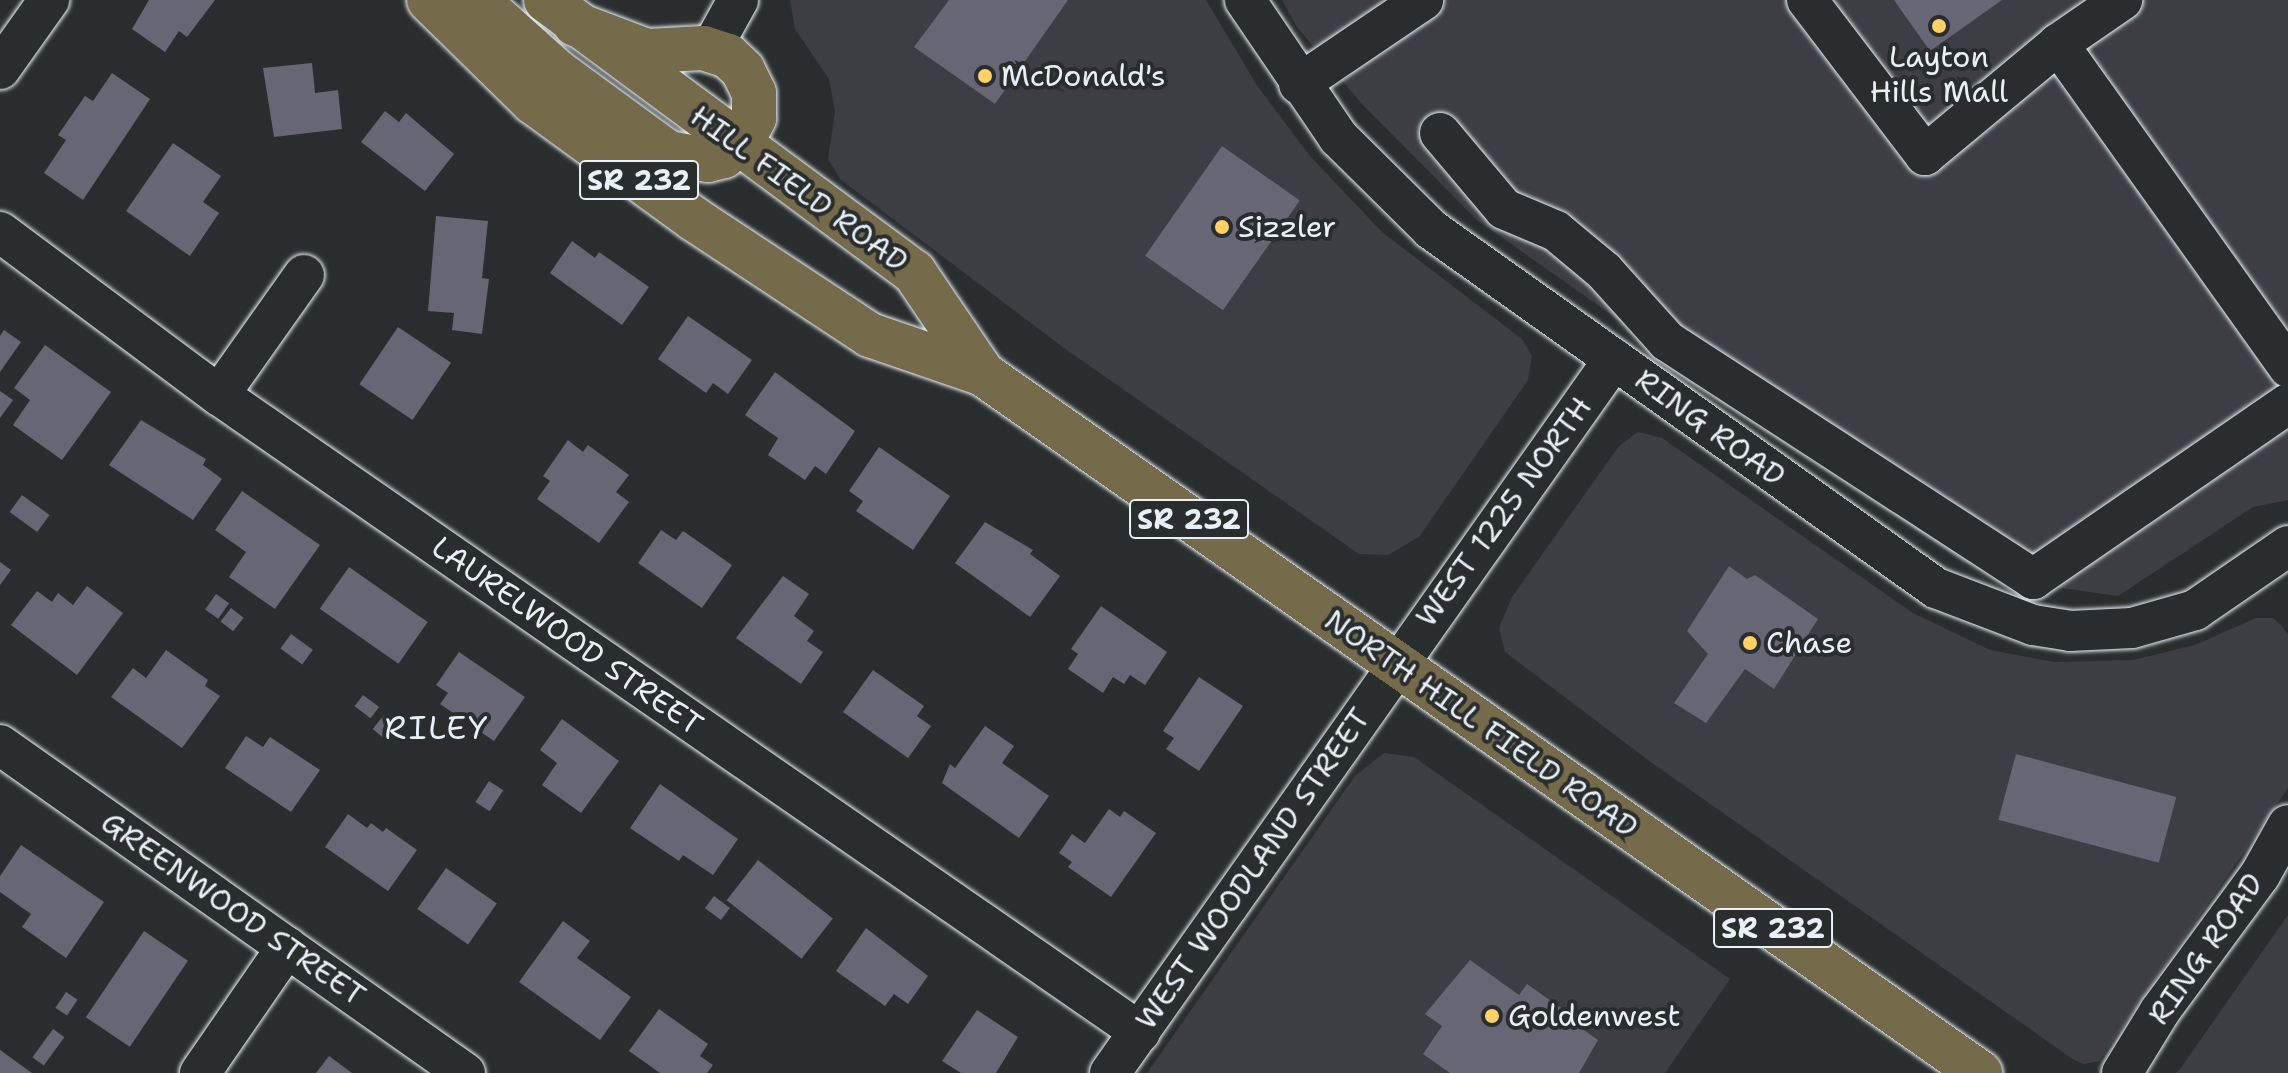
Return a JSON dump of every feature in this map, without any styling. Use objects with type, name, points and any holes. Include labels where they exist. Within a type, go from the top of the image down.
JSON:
[{"type":"main road","name":"SR 232","points":[[429,0],[533,102],[694,219],[870,335],[983,374]]},
{"type":"main road","points":[[477,0],[556,71],[668,153],[708,160],[739,143],[754,118],[753,87],[738,63],[711,49],[653,52],[560,12]]},
{"type":"main road","name":"HILL FIELD ROAD","points":[[560,12],[914,272],[983,374]]},
{"type":"main road","name":"NORTH HILL FIELD ROAD","points":[[983,374],[1980,1073]]},
{"type":"street","points":[[0,69],[49,0]]},
{"type":"street","points":[[711,49],[738,0]]},
{"type":"street","name":"RING ROAD","points":[[1245,0],[1299,84],[1353,153],[1432,230],[1936,588],[1996,614],[2070,631],[2132,628],[2195,610],[2283,562]]},
{"type":"street","points":[[1299,84],[1423,0]]},
{"type":"street","points":[[1807,0],[1925,155],[2058,44],[2122,0]]},
{"type":"street","points":[[2058,44],[2288,367]]},
{"type":"street","points":[[1440,133],[1504,209],[1556,231],[1604,271],[1667,341],[2033,579],[2288,404]]},
{"type":"street","name":"LAURELWOOD STREET","points":[[0,232],[219,395],[1140,1032]]},
{"type":"street","points":[[219,395],[304,275]]},
{"type":"street","name":"WEST 1225 NORTH","points":[[1395,665],[1614,359]]},
{"type":"street","name":"WEST WOODLAND STREET","points":[[1110,1073],[1395,665]]},
{"type":"street","name":"GREENWOOD STREET","points":[[0,745],[465,1073]]},
{"type":"street","name":"RING ROAD","points":[[2122,1073],[2160,1011],[2260,875],[2288,825]]},
{"type":"street","points":[[200,1073],[287,947]]},
{"type":"shaded area","points":[[790,0],[1206,0],[1258,87],[1310,156],[1382,232],[1522,339],[1532,356],[1528,380],[1419,537],[1388,555],[1359,554],[1064,348],[840,179],[828,159],[835,112],[829,79],[795,29]]},
{"type":"shaded area","points":[[1282,0],[2288,0],[2288,500],[2253,507],[2118,596],[2041,585],[1962,562],[1477,220],[1362,104],[1297,27]]},
{"type":"shaded area","points":[[1638,432],[1662,438],[1913,613],[1990,650],[2054,662],[2133,660],[2195,645],[2256,618],[2273,618],[2282,626],[2288,635],[2288,788],[2099,1061],[2084,1064],[2074,1060],[1652,763],[1505,652],[1499,628],[1512,597],[1619,446]]},
{"type":"shaded area","points":[[1384,753],[1414,757],[1730,979],[1665,1073],[1147,1073],[1355,776]]},
{"type":"shaded area","points":[[2288,915],[2288,1073],[2176,1073],[2180,1069]]},
{"type":"building","points":[[149,0],[215,0],[187,37],[179,31],[165,52],[132,29]]},
{"type":"building","name":"McDonald's","points":[[949,0],[1068,0],[995,104],[914,47]]},
{"type":"building","name":"Layton Hills Mall","points":[[1894,0],[2002,0],[1930,51]]},
{"type":"building","points":[[312,63],[315,93],[338,90],[342,129],[274,137],[263,68]]},
{"type":"building","points":[[112,73],[150,99],[83,200],[44,173],[66,140],[58,135],[85,96],[93,101]]},
{"type":"building","points":[[385,111],[399,122],[406,113],[454,154],[425,191],[361,142]]},
{"type":"building","points":[[173,143],[221,176],[203,202],[219,213],[190,256],[126,211]]},
{"type":"building","name":"Sizzler","points":[[1222,146],[1300,200],[1223,310],[1145,256]]},
{"type":"building","points":[[436,216],[488,221],[482,278],[489,279],[482,334],[452,330],[454,313],[428,311]]},
{"type":"building","points":[[572,241],[595,258],[599,252],[649,287],[622,325],[550,273]]},
{"type":"building","points":[[688,316],[752,360],[728,394],[713,383],[706,393],[658,359]]},
{"type":"building","points":[[398,327],[451,363],[412,420],[359,384]]},
{"type":"building","points":[[4,330],[21,342],[0,372],[0,336]]},
{"type":"building","points":[[45,345],[111,392],[62,460],[13,425],[30,400],[14,388]]},
{"type":"building","points":[[775,372],[855,431],[826,474],[815,466],[805,480],[768,455],[778,438],[745,415]]},
{"type":"building","points":[[0,391],[13,400],[0,418]]},
{"type":"building","points":[[141,420],[206,459],[203,465],[222,479],[193,520],[109,465]]},
{"type":"building","points":[[568,440],[583,452],[588,445],[629,475],[616,492],[629,502],[599,543],[537,499],[550,481],[543,476]]},
{"type":"building","points":[[879,447],[950,496],[913,550],[856,511],[863,501],[849,491]]},
{"type":"building","points":[[242,491],[320,545],[275,609],[229,577],[246,552],[215,530]]},
{"type":"building","points":[[22,495],[50,515],[37,532],[10,512]]},
{"type":"building","points":[[985,522],[1033,550],[1030,554],[1060,576],[1030,617],[955,563]]},
{"type":"building","points":[[661,530],[676,540],[683,531],[732,565],[702,608],[638,563]]},
{"type":"building","points":[[0,562],[11,570],[0,585]]},
{"type":"building","name":"Chase","points":[[1729,566],[1747,579],[1755,575],[1818,619],[1774,689],[1745,669],[1706,723],[1674,703],[1708,654],[1687,631]]},
{"type":"building","points":[[349,567],[428,622],[398,664],[320,609]]},
{"type":"building","points":[[783,576],[809,594],[794,616],[814,631],[807,641],[823,652],[801,684],[736,638]]},
{"type":"building","points":[[87,586],[123,613],[77,675],[11,625],[37,591],[52,602],[58,593],[73,605]]},
{"type":"building","points":[[216,594],[229,603],[218,619],[205,610]]},
{"type":"building","points":[[1101,606],[1167,652],[1145,685],[1130,675],[1124,684],[1113,677],[1103,693],[1068,669],[1078,654],[1071,649]]},
{"type":"building","points":[[231,608],[244,618],[233,631],[221,621]]},
{"type":"building","points":[[291,634],[313,650],[302,664],[280,649]]},
{"type":"building","points":[[166,650],[208,680],[205,686],[220,696],[182,748],[111,697],[133,668],[146,678]]},
{"type":"building","points":[[459,652],[525,697],[494,741],[440,704],[448,693],[436,685]]},
{"type":"building","points":[[873,670],[924,706],[917,716],[931,726],[908,758],[843,712]]},
{"type":"building","points":[[1199,677],[1243,706],[1199,771],[1166,749],[1174,738],[1163,731]]},
{"type":"building","points":[[363,695],[379,707],[371,718],[355,706]]},
{"type":"building","points":[[384,715],[394,723],[383,737],[373,729]]},
{"type":"building","points":[[562,719],[619,761],[581,813],[542,785],[557,763],[540,750]]},
{"type":"building","points":[[985,726],[1014,746],[1002,763],[1049,796],[1019,838],[942,783],[950,764],[955,768]]},
{"type":"building","points":[[246,736],[263,747],[270,737],[320,770],[291,812],[225,768]]},
{"type":"building","points":[[2016,754],[2176,797],[2159,863],[1998,820]]},
{"type":"building","points":[[489,781],[503,790],[490,811],[475,802]]},
{"type":"building","points":[[660,784],[738,839],[713,875],[683,855],[679,861],[630,828]]},
{"type":"building","points":[[1109,809],[1120,817],[1124,811],[1156,833],[1111,897],[1068,867],[1072,862],[1059,853],[1072,834],[1085,843]]},
{"type":"building","points":[[348,814],[367,828],[371,823],[383,832],[386,828],[417,850],[388,891],[325,847]]},
{"type":"building","points":[[21,845],[104,902],[66,958],[22,927],[31,914],[0,892],[0,876]]},
{"type":"building","points":[[758,860],[833,918],[801,959],[727,900]]},
{"type":"building","points":[[446,868],[497,904],[468,945],[417,909]]},
{"type":"building","points":[[714,896],[730,908],[721,920],[705,908]]},
{"type":"building","points":[[563,921],[590,941],[577,958],[631,997],[600,1040],[519,982]]},
{"type":"building","points":[[866,928],[928,976],[908,1004],[894,994],[885,1006],[836,971]]},
{"type":"building","points":[[144,931],[188,961],[130,1047],[86,1017]]},
{"type":"building","name":"Goldenwest","points":[[1470,960],[1519,995],[1527,984],[1561,1008],[1550,1023],[1560,1030],[1568,1019],[1598,1040],[1579,1073],[1450,1073],[1423,1054],[1442,1026],[1425,1014]]},
{"type":"building","points":[[66,992],[78,1000],[67,1016],[55,1008]]},
{"type":"building","points":[[659,1009],[708,1044],[700,1056],[713,1065],[707,1073],[660,1073],[629,1051]]},
{"type":"building","points":[[977,1010],[1018,1037],[996,1073],[961,1073],[942,1061]]},
{"type":"building","points":[[53,1029],[64,1037],[44,1066],[32,1057]]},
{"type":"building","points":[[0,1050],[32,1073],[0,1073]]},
{"type":"building","points":[[329,1056],[352,1073],[316,1073]]},
{"type":"place","name":"Layton Hills Mall","points":[[1939,26]]},
{"type":"place","name":"McDonald's","points":[[985,76]]},
{"type":"place","name":"Sizzler","points":[[1222,227]]},
{"type":"place","name":"Chase","points":[[1750,643]]},
{"type":"place","name":"Goldenwest","points":[[1492,1016]]},
{"type":"district","name":"RILEY","points":[[437,728]]}]
